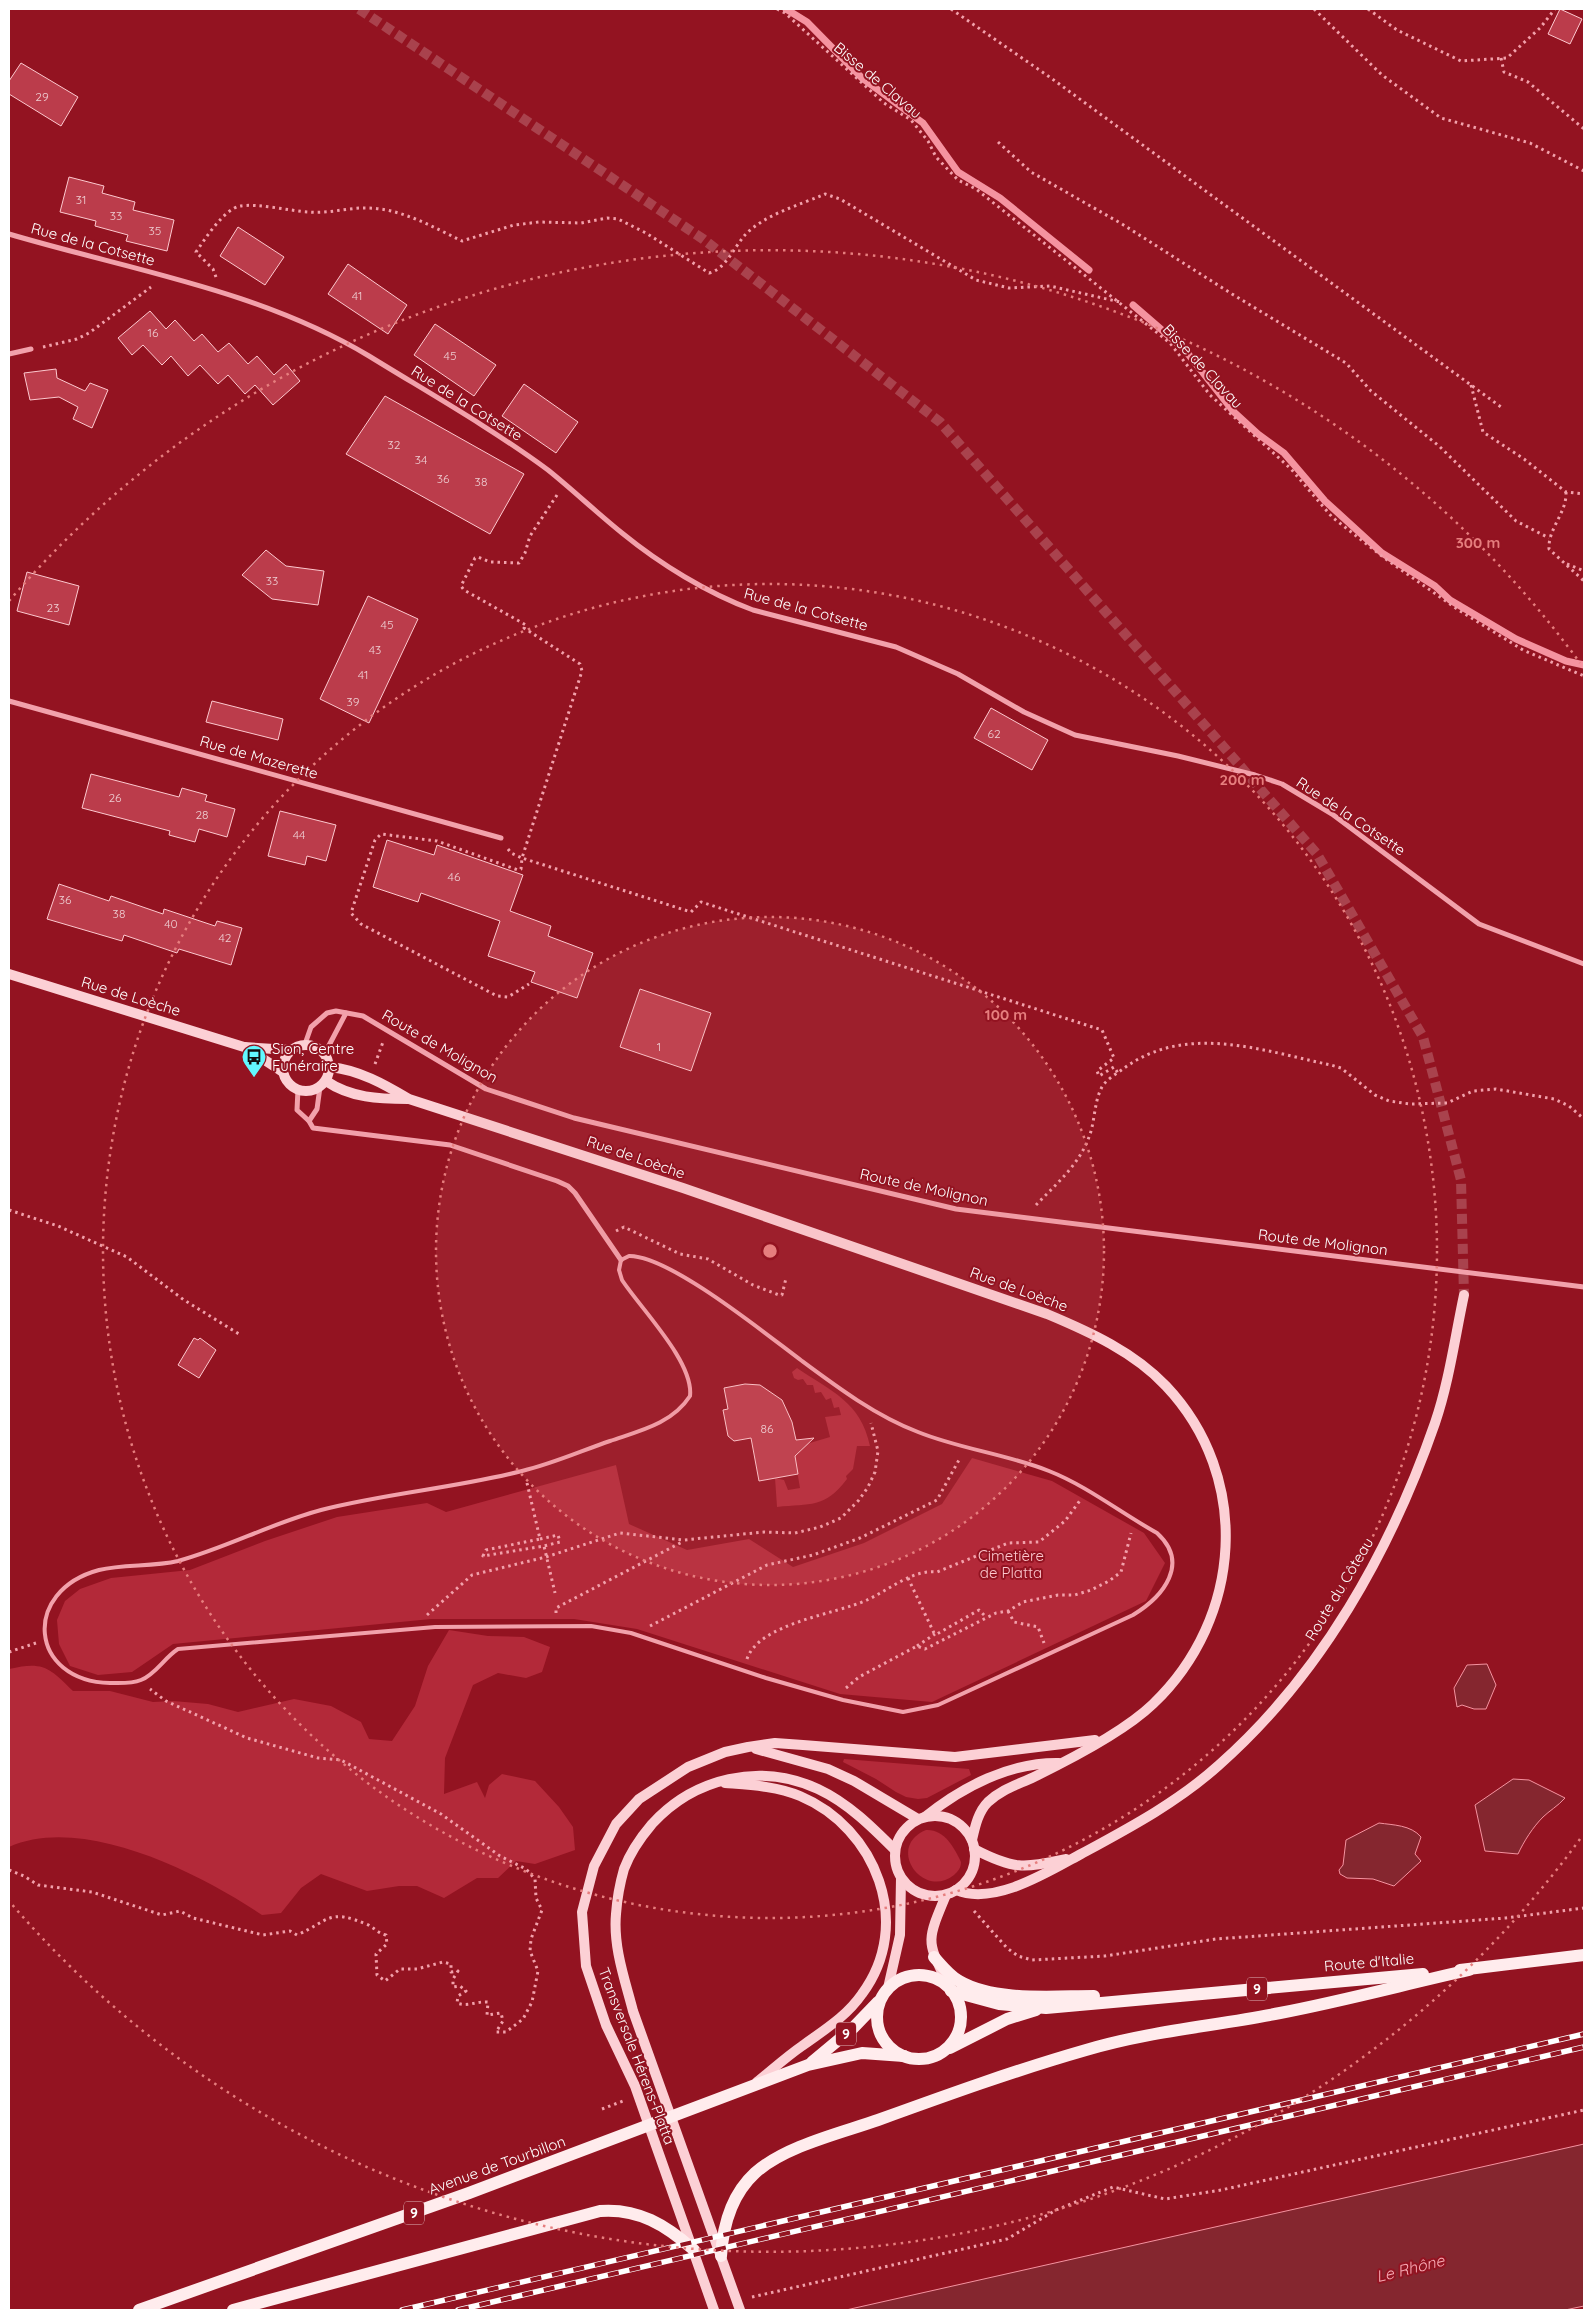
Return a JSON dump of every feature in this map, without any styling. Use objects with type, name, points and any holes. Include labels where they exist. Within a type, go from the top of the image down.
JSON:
[{"type":"main road","name":"Route d'Italie","points":[[951,1990],[990,2003],[1046,2008],[1469,1970],[1584,1955]]},
{"type":"main road","name":"Route d'Italie","points":[[934,1958],[947,1972],[961,1982],[994,1992],[1156,1998]]},
{"type":"main road","points":[[721,2256],[724,2228],[734,2200],[749,2180],[763,2167],[786,2153],[902,2111],[1087,2050],[1177,2029],[1279,2014],[1469,1970]]},
{"type":"main road","points":[[918,1975],[934,1978],[951,1990],[960,2010],[960,2026],[955,2040],[944,2051],[922,2059],[904,2056],[893,2051],[880,2032],[877,2015],[885,1993],[902,1979],[918,1975]]},
{"type":"main road","name":"Avenue de Tourbillon","points":[[808,2065],[853,2028],[885,1993]]},
{"type":"main road","name":"Route d'Italie","points":[[944,2051],[1007,2019],[1046,2008]]},
{"type":"main road","name":"Avenue de Tourbillon","points":[[139,2310],[460,2197],[808,2065],[862,2053],[904,2056]]},
{"type":"main road","points":[[234,2310],[568,2218],[609,2210],[631,2212],[652,2220],[671,2231],[694,2250]]},
{"type":"street","name":"Rue de la Cotsette","points":[[9,234],[221,293],[292,319],[366,355],[506,442],[565,485],[644,550],[731,602],[753,610],[896,647],[958,674],[1024,712],[1075,735],[1178,756],[1255,775],[1282,784],[1332,814],[1479,924],[1584,964]]},
{"type":"street","points":[[9,354],[32,349]]},
{"type":"street","name":"Rue de Mazerette","points":[[9,701],[501,838]]},
{"type":"street","name":"Rue de Loèche","points":[[9,974],[244,1047],[290,1050]]},
{"type":"street","name":"Route de Molignon","points":[[305,1044],[312,1027],[327,1013],[336,1010],[363,1016],[486,1089],[574,1118],[956,1209],[1584,1287]]},
{"type":"street","points":[[325,1053],[346,1013]]},
{"type":"street","points":[[309,1121],[317,1110],[323,1084],[330,1067],[325,1053],[319,1048],[305,1044],[290,1050],[283,1064],[283,1072],[291,1086],[306,1091],[323,1084]]},
{"type":"street","name":"Rue de Loèche","points":[[244,1047],[283,1072]]},
{"type":"street","name":"Rue de Loèche","points":[[330,1067],[348,1069],[383,1083],[409,1099],[656,1179],[1047,1314],[1083,1329],[1114,1346],[1143,1366],[1165,1385],[1195,1423],[1213,1456],[1226,1518],[1225,1563],[1220,1587],[1201,1637],[1173,1683],[1139,1716],[1060,1763],[1004,1789],[987,1803],[977,1819],[973,1844]]},
{"type":"street","name":"Rue de Loèche","points":[[323,1084],[341,1091],[378,1099],[409,1099]]},
{"type":"street","points":[[298,1089],[297,1110],[309,1121],[313,1128],[322,1131],[450,1145],[568,1186],[575,1193],[622,1260]]},
{"type":"street","name":"Route du Côteau","points":[[951,1892],[980,1896],[1039,1877],[1152,1816],[1219,1765],[1274,1710],[1332,1635],[1382,1548],[1423,1454],[1435,1421],[1464,1295]]},
{"type":"street","points":[[748,1747],[775,1743],[955,1757],[1101,1740]]},
{"type":"street","name":"Transversale Hérens-Platta","points":[[714,2310],[635,2086],[606,2024],[586,1966],[582,1912],[594,1866],[616,1824],[639,1799],[688,1767],[725,1752],[748,1747],[798,1758],[828,1769],[922,1818]]},
{"type":"street","name":"Rue de Loèche","points":[[922,1818],[948,1799],[974,1784],[1038,1762],[1060,1763]]},
{"type":"street","name":"Transversale Hérens-Platta","points":[[740,2310],[633,2011],[620,1963],[616,1915],[624,1869],[642,1837],[663,1813],[680,1798],[701,1787],[751,1775],[769,1776],[818,1789],[864,1819],[895,1850]]},
{"type":"street","points":[[717,1782],[779,1789],[800,1796],[836,1816],[848,1828],[868,1855],[876,1872],[885,1902],[886,1930],[883,1946],[876,1971],[863,1994],[838,2020],[800,2046],[750,2088]]},
{"type":"street","points":[[922,1818],[950,1818],[965,1829],[973,1844],[972,1872],[965,1882],[951,1892],[933,1896],[920,1894],[901,1878],[895,1865],[895,1850],[901,1834],[922,1818]]},
{"type":"street","name":"Route du Côteau","points":[[973,1844],[993,1859],[1020,1867],[1077,1856]]},
{"type":"street","points":[[885,1993],[900,1935],[901,1878]]},
{"type":"street","points":[[951,1892],[931,1934],[930,1946],[934,1958],[951,1990]]},
{"type":"lane","points":[[629,1256],[651,1259],[703,1290],[755,1325],[828,1380],[868,1406],[917,1432],[1038,1467],[1087,1491],[1157,1533],[1168,1543],[1173,1557],[1172,1570],[1167,1583],[1151,1603],[1133,1615],[938,1705],[903,1712],[843,1700],[613,1629],[586,1626],[454,1627],[178,1649],[166,1657],[150,1675],[140,1681],[128,1684],[96,1683],[78,1678],[67,1672],[53,1658],[46,1642],[45,1627],[47,1613],[53,1597],[63,1587],[86,1574],[102,1570],[179,1560],[290,1519],[331,1508],[522,1471],[633,1433],[678,1412],[690,1396],[688,1376],[673,1351],[622,1280],[619,1270],[622,1260],[629,1256]]},
{"type":"path","name":"Bisse de Clavau","points":[[777,9],[785,13],[884,103],[911,120],[928,141],[936,157],[958,180],[976,189],[1170,343],[1210,395],[1291,469],[1332,517],[1383,557],[1456,608],[1524,650],[1584,676]]},
{"type":"path","points":[[951,9],[1051,78],[1500,407]]},
{"type":"path","points":[[1314,9],[1382,75],[1441,118],[1530,143],[1584,171]]},
{"type":"path","points":[[1368,9],[1397,30],[1461,61],[1507,58],[1540,28],[1555,9]]},
{"type":"path","points":[[1501,58],[1504,72],[1528,82],[1584,129]]},
{"type":"path","points":[[998,142],[1032,172],[1122,224],[1346,363],[1371,391],[1439,446],[1516,521],[1549,538]]},
{"type":"path","points":[[221,293],[213,269],[196,252],[209,232],[222,218],[240,206],[311,213],[347,208],[372,208],[407,215],[462,240],[514,225],[539,222],[580,224],[607,218],[618,219],[646,233],[709,274],[717,271],[746,233],[759,224],[825,194],[840,199],[976,280],[1009,288],[1050,286],[1120,302]]},
{"type":"path","points":[[32,349],[77,340],[155,283]]},
{"type":"path","points":[[1471,385],[1483,432],[1524,459],[1566,492],[1584,494]]},
{"type":"path","points":[[529,984],[508,997],[497,996],[361,924],[351,913],[375,840],[381,834],[437,841],[518,870],[521,869],[522,858],[582,671],[580,664],[524,628],[526,625],[464,590],[461,586],[475,558],[478,557],[490,562],[518,563],[530,536],[548,506],[565,485]]},
{"type":"path","points":[[1566,492],[1566,502],[1549,538],[1549,549],[1584,581]]},
{"type":"path","points":[[1564,563],[1584,571]]},
{"type":"path","points":[[501,838],[511,853],[522,858],[690,912],[701,902],[1102,1030],[1114,1058],[1097,1072],[1100,1076],[1114,1067],[1118,1073]]},
{"type":"path","points":[[374,1070],[388,1030]]},
{"type":"path","points":[[1023,1218],[1075,1164],[1089,1139],[1101,1088],[1118,1073],[1144,1056],[1175,1046],[1232,1043],[1341,1068],[1375,1095],[1390,1101],[1417,1104],[1447,1104],[1473,1091],[1496,1089],[1554,1099],[1569,1106],[1584,1119]]},
{"type":"path","points":[[9,1210],[76,1234],[127,1257],[184,1300],[239,1334]]},
{"type":"path","points":[[608,1239],[618,1229],[624,1227],[680,1254],[708,1259],[753,1285],[779,1296],[782,1295],[786,1278]]},
{"type":"path","points":[[409,1630],[472,1575],[546,1557],[620,1533],[684,1540],[756,1532],[795,1533],[820,1528],[842,1518],[860,1500],[874,1472],[878,1451],[868,1406]]},
{"type":"path","points":[[646,1638],[648,1627],[767,1565],[813,1556],[860,1538],[937,1500],[967,1445]]},
{"type":"path","points":[[527,1483],[540,1539]]},
{"type":"path","points":[[744,1670],[751,1648],[809,1616],[866,1601],[926,1570],[937,1572],[1008,1543],[1039,1542],[1064,1521],[1087,1491]]},
{"type":"path","points":[[916,1646],[924,1649],[996,1612],[1008,1611],[1023,1602],[1058,1595],[1075,1595],[1109,1581],[1121,1572],[1130,1534],[1136,1521]]},
{"type":"path","points":[[558,1535],[560,1542],[483,1556],[482,1553],[486,1550],[540,1539],[558,1535]]},
{"type":"path","points":[[555,1626],[556,1608],[684,1540]]},
{"type":"path","points":[[544,1546],[555,1593]]},
{"type":"path","points":[[908,1578],[935,1634]]},
{"type":"path","points":[[843,1700],[847,1687],[859,1676],[979,1610],[986,1617]]},
{"type":"path","points":[[1008,1611],[1014,1622],[1038,1627]]},
{"type":"path","points":[[9,1652],[36,1643],[45,1627]]},
{"type":"path","points":[[9,1870],[38,1884],[92,1892],[162,1914],[180,1912],[193,1918],[263,1935],[290,1931],[296,1934],[334,1915],[351,1918],[368,1924],[378,1934],[386,1936],[387,1944],[376,1954],[375,1964],[377,1975],[385,1981],[400,1969],[417,1969],[443,1962],[451,1964],[451,1972],[458,1971],[453,1979],[453,1987],[460,1986],[466,1991],[458,1996],[457,2003],[464,2006],[480,2001],[488,2002],[486,2015],[501,2013],[503,2022],[496,2032],[506,2032],[523,2019],[532,2002],[536,1986],[538,1971],[530,1951],[531,1939],[542,1910],[536,1898],[535,1879],[526,1869],[500,1856],[441,1814],[341,1760],[318,1758],[247,1738],[166,1701],[140,1681]]},
{"type":"path","points":[[951,1892],[970,1906],[1007,1948],[1018,1956],[1032,1960],[1105,1956],[1216,1939],[1506,1918],[1584,1908]]},
{"type":"path","points":[[602,2109],[623,2101]]},
{"type":"path","points":[[748,2298],[1007,2239],[1056,2210],[1113,2188],[1165,2198],[1221,2190],[1584,2110]]},
{"type":"green space","points":[[797,1368],[833,1391],[852,1408],[860,1418],[870,1446],[857,1446],[853,1469],[846,1476],[847,1479],[839,1489],[824,1500],[816,1503],[777,1507],[775,1478],[784,1480],[788,1490],[800,1488],[793,1448],[830,1437],[825,1417],[841,1415],[839,1407],[834,1408],[831,1398],[826,1400],[821,1392],[815,1393],[813,1385],[807,1385],[803,1379],[798,1380],[794,1378],[792,1372]]},
{"type":"green space","name":"Cimetière de Platta","points":[[972,1458],[1052,1481],[1144,1533],[1165,1563],[1146,1601],[932,1702],[840,1694],[637,1629],[574,1619],[431,1619],[173,1644],[132,1672],[98,1675],[70,1666],[59,1644],[57,1620],[65,1601],[80,1589],[111,1578],[190,1570],[265,1541],[337,1517],[427,1503],[446,1512],[616,1465],[629,1524],[687,1550],[749,1539],[793,1567],[864,1543],[942,1504]]},
{"type":"green space","points":[[449,1630],[488,1636],[524,1637],[550,1647],[542,1672],[526,1678],[498,1673],[473,1685],[445,1758],[444,1794],[477,1782],[485,1798],[489,1785],[502,1774],[535,1781],[559,1807],[573,1827],[575,1850],[535,1864],[516,1861],[498,1878],[477,1878],[444,1898],[417,1886],[399,1886],[367,1891],[321,1874],[301,1888],[281,1913],[262,1915],[206,1882],[174,1866],[140,1853],[105,1843],[71,1838],[39,1839],[9,1847],[9,1669],[30,1666],[45,1668],[58,1676],[73,1691],[110,1691],[153,1702],[173,1701],[208,1704],[238,1712],[294,1699],[331,1706],[361,1722],[369,1739],[392,1741],[415,1706],[428,1666]]},
{"type":"green space","points":[[844,1759],[969,1769],[971,1775],[927,1798],[918,1799],[906,1797],[896,1792],[843,1762]]},
{"type":"green space","points":[[926,1830],[938,1832],[948,1840],[961,1862],[960,1868],[954,1875],[942,1881],[931,1881],[921,1876],[913,1868],[909,1858],[909,1848],[914,1838]]},
{"type":"water","points":[[1487,1664],[1496,1685],[1486,1709],[1474,1709],[1462,1705],[1457,1707],[1454,1688],[1467,1665]]},
{"type":"water","points":[[1513,1779],[1529,1780],[1565,1798],[1536,1825],[1518,1854],[1485,1851],[1475,1805]]},
{"type":"water","points":[[1379,1823],[1407,1828],[1421,1837],[1415,1854],[1421,1861],[1394,1886],[1373,1879],[1347,1878],[1340,1874],[1339,1870],[1343,1865],[1346,1840]]},
{"type":"water","name":"Le Rhône","points":[[1584,2144],[1584,2306],[1565,2310],[846,2310]]},
{"type":"building","points":[[1560,9],[1582,19],[1570,44],[1548,34]]},
{"type":"building","points":[[21,63],[78,97],[61,126],[9,94],[9,81]]},
{"type":"building","points":[[69,177],[104,186],[102,193],[135,202],[133,210],[174,220],[167,251],[126,241],[128,235],[95,226],[96,221],[60,212]]},
{"type":"building","points":[[238,227],[284,257],[265,285],[220,256]]},
{"type":"building","points":[[348,264],[407,305],[388,334],[328,294]]},
{"type":"building","points":[[150,311],[166,329],[175,320],[194,341],[202,334],[218,352],[229,343],[248,364],[257,356],[274,375],[286,364],[300,381],[273,405],[255,385],[245,394],[228,375],[218,384],[200,365],[188,376],[171,356],[162,365],[143,345],[132,355],[118,338]]},
{"type":"building","points":[[435,324],[496,365],[474,396],[414,355]]},
{"type":"building","points":[[56,369],[57,378],[85,391],[90,383],[108,390],[92,428],[73,419],[78,407],[59,397],[30,400],[24,373]]},
{"type":"building","points":[[524,384],[578,422],[556,453],[502,416]]},
{"type":"building","points":[[385,396],[524,474],[490,534],[346,454]]},
{"type":"building","points":[[266,550],[286,566],[324,571],[318,605],[272,599],[242,575]]},
{"type":"building","points":[[27,572],[79,586],[69,625],[17,611]]},
{"type":"building","points":[[368,596],[418,619],[369,723],[320,699]]},
{"type":"building","points":[[212,701],[283,719],[278,740],[206,722]]},
{"type":"building","points":[[991,708],[1048,740],[1032,770],[974,738]]},
{"type":"building","points":[[91,774],[179,797],[182,788],[207,795],[205,801],[235,809],[227,837],[199,829],[195,842],[169,835],[170,831],[82,808]]},
{"type":"building","points":[[280,811],[336,825],[326,861],[307,856],[305,865],[268,856]]},
{"type":"building","points":[[387,840],[434,855],[437,845],[523,875],[510,911],[551,926],[548,936],[593,953],[577,998],[531,982],[535,972],[488,956],[500,921],[421,893],[418,902],[373,887]]},
{"type":"building","points":[[59,884],[109,901],[111,896],[163,914],[164,909],[215,926],[217,921],[242,928],[231,965],[179,949],[177,953],[124,935],[122,941],[47,919]]},
{"type":"building","points":[[640,989],[711,1013],[691,1071],[620,1047]]},
{"type":"building","points":[[194,1338],[198,1340],[200,1338],[216,1350],[199,1378],[178,1365]]},
{"type":"building","points":[[745,1384],[760,1385],[782,1400],[792,1422],[796,1440],[814,1438],[795,1456],[798,1474],[759,1481],[751,1438],[734,1441],[728,1436],[723,1410],[728,1409],[724,1388]]},
{"type":"waterway","points":[[786,9],[807,22],[862,78],[923,123],[958,172],[1000,198],[1089,270]]},
{"type":"waterway","points":[[1133,305],[1185,350],[1234,412],[1258,434],[1284,453],[1325,501],[1382,553],[1435,586],[1450,600],[1516,639],[1566,661],[1584,665]]},
{"type":"tunnel","points":[[359,9],[703,239],[940,422],[1317,854],[1423,1037],[1461,1180],[1464,1295]]},
{"type":"railway","points":[[402,2310],[1584,2034]]},
{"type":"railway","points":[[458,2310],[1584,2047]]},
{"type":"place","name":"Sion, Centre Funéraire","points":[[254,1078]]}]
